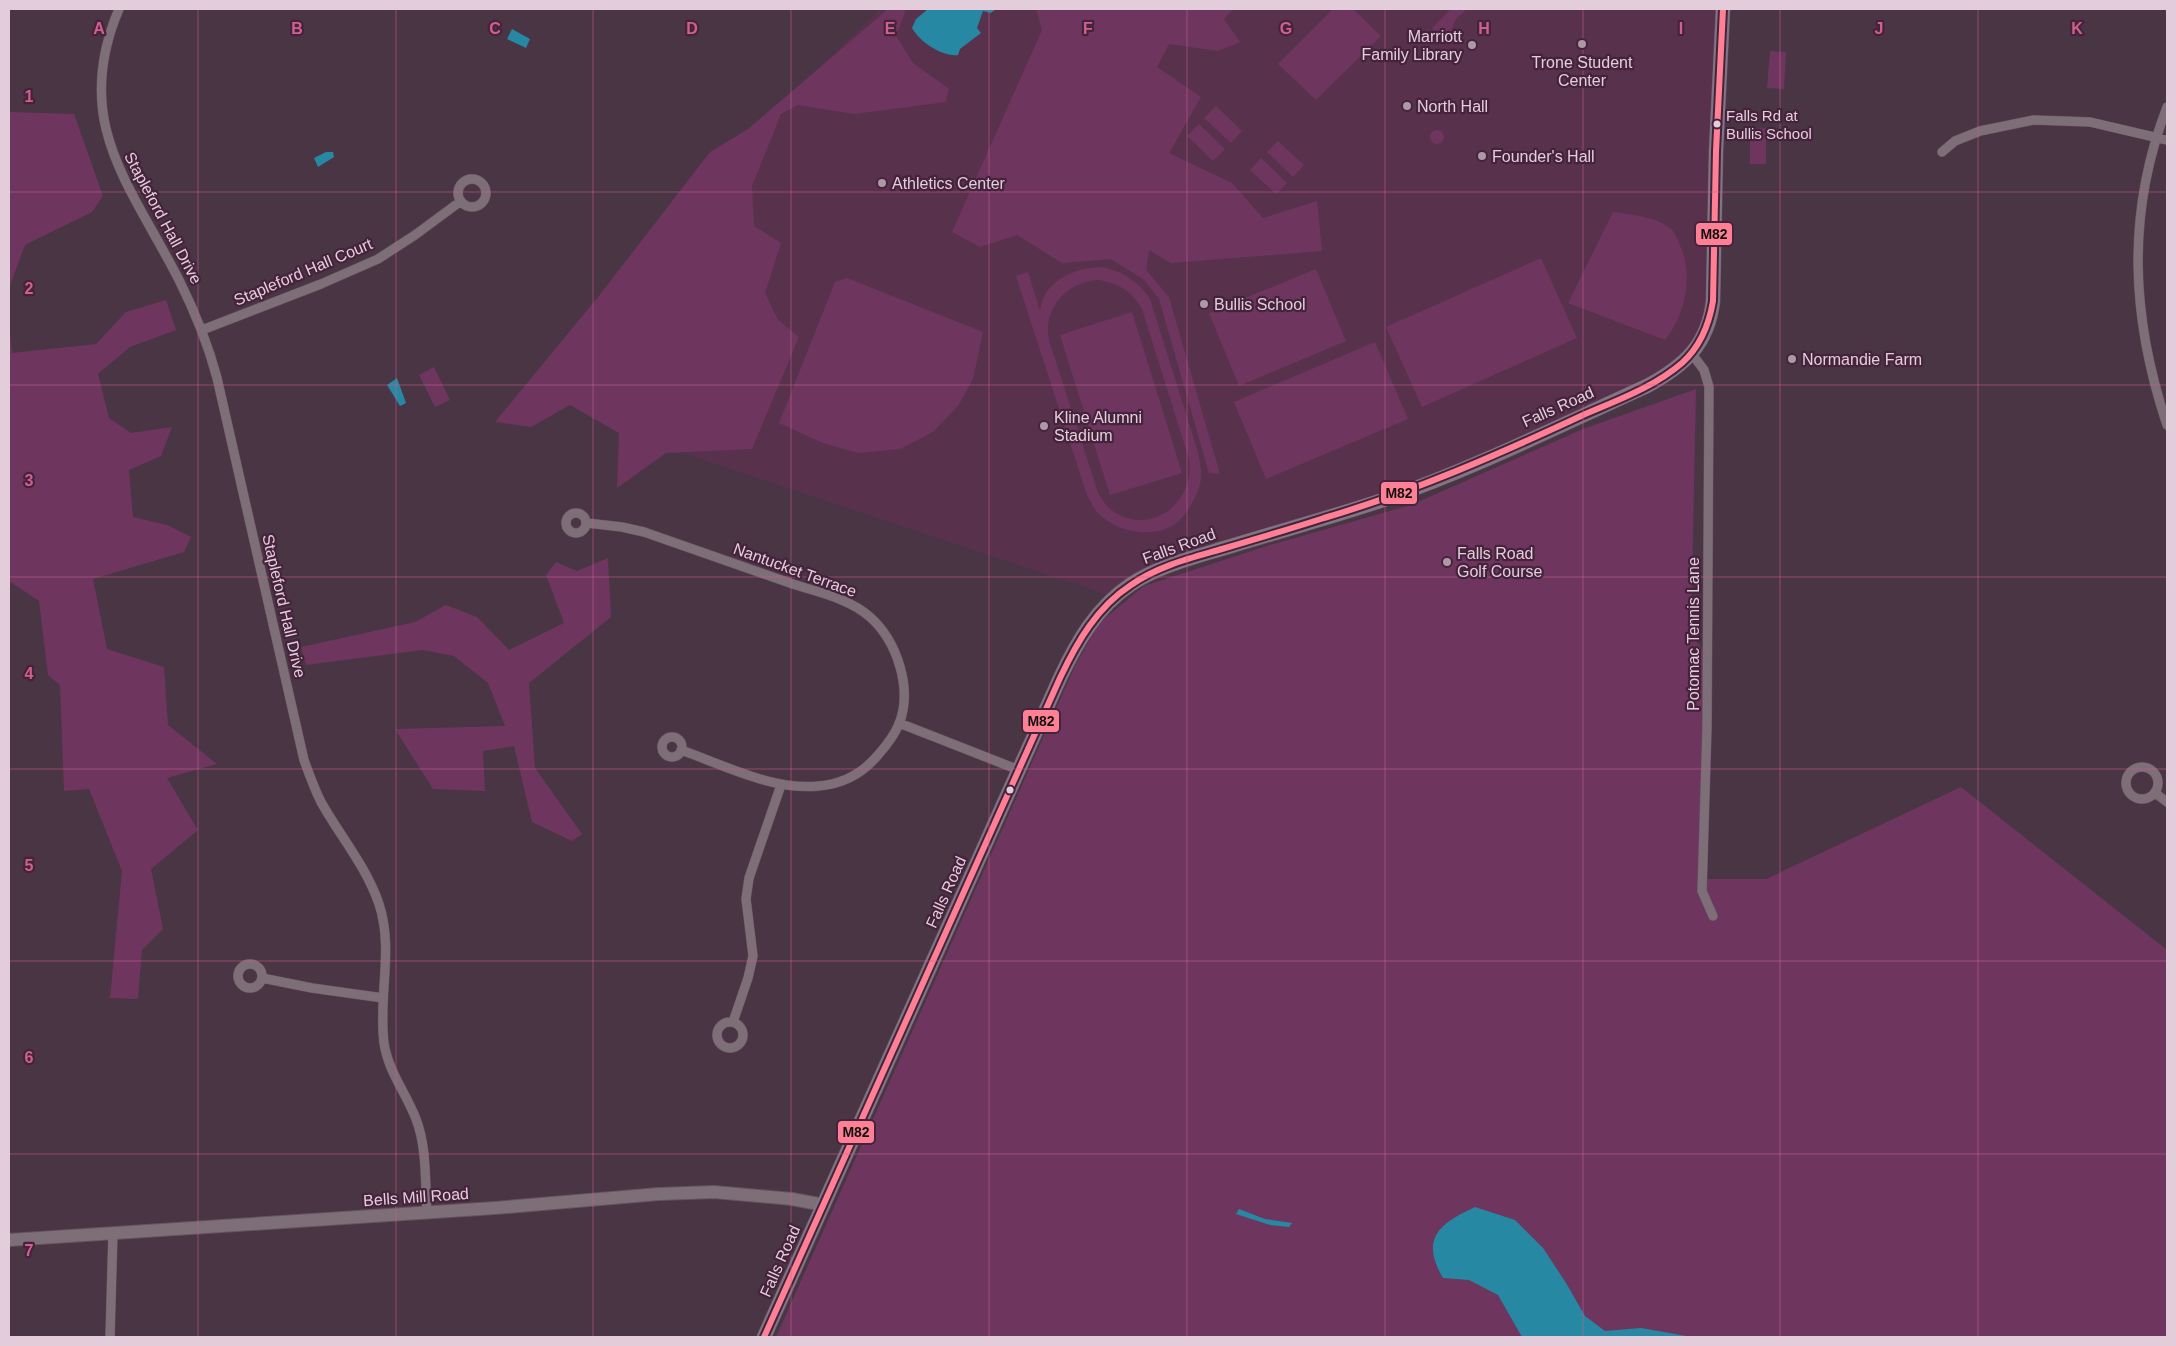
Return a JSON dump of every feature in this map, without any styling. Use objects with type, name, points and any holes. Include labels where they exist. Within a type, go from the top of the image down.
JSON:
[{"type":"main road","name":"Falls Road","points":[[764,1337],[1019,770],[1082,635],[1097,614],[1131,584],[1150,574],[1198,556],[1384,500],[1443,477],[1647,386],[1669,374],[1692,354],[1709,322],[1713,301],[1716,151],[1723,9]]},
{"type":"street","name":"Stapleford Hall Drive","points":[[119,9],[106,43],[102,72],[101,101],[104,126],[111,152],[128,188],[178,278],[202,330],[219,388],[304,760],[322,803],[363,868],[380,906],[386,949],[382,1020],[387,1056],[396,1079],[416,1118],[421,1134],[428,1213]]},
{"type":"street","points":[[2167,106],[2149,164],[2140,221],[2138,260],[2139,302],[2144,340],[2153,380],[2167,425]]},
{"type":"street","points":[[1942,152],[1955,141],[1980,131],[2034,120],[2090,122],[2167,140]]},
{"type":"street","name":"Stapleford Hall Court","points":[[202,330],[321,284],[378,258],[423,230],[461,201]]},
{"type":"street","name":"Potomac Tennis Lane","points":[[1692,354],[1704,370],[1709,387],[1707,746],[1702,891],[1713,916]]},
{"type":"street","name":"Nantucket Terrace","points":[[586,523],[622,527],[644,532],[859,608],[877,624],[895,651],[902,673],[903,686],[899,723],[881,752],[869,765],[858,773],[837,783],[820,786],[781,785],[681,750]]},
{"type":"street","points":[[899,723],[1019,770]]},
{"type":"street","points":[[733,1022],[748,978],[753,956],[746,899],[747,888],[781,785]]},
{"type":"street","points":[[2155,793],[2167,802]]},
{"type":"street","points":[[262,978],[312,988],[383,998]]},
{"type":"street","name":"Bells Mill Road","points":[[9,1240],[428,1213],[659,1194],[714,1192],[792,1198],[824,1205]]},
{"type":"street","points":[[110,1337],[113,1232]]},
{"type":"shaded area","name":"Bullis School","points":[[880,9],[1723,9],[1713,301],[1683,363],[1443,477],[1198,556],[1114,597],[652,443],[751,134]]},
{"type":"shaded area","points":[[888,9],[906,9],[896,36],[913,63],[949,89],[946,102],[854,114],[798,105],[781,114],[752,186],[754,226],[781,243],[765,293],[778,320],[799,337],[752,449],[666,453],[617,488],[619,433],[570,405],[531,427],[495,422],[598,297],[710,152],[748,129]]},
{"type":"shaded area","points":[[1036,9],[1233,9],[1224,19],[1240,42],[1218,51],[1169,44],[1157,67],[1201,97],[1169,153],[1232,183],[1263,218],[1317,201],[1322,251],[1171,263],[1149,250],[1146,270],[1169,297],[1220,474],[1209,473],[1159,299],[1144,280],[1111,259],[1062,263],[1017,235],[980,247],[952,232],[1042,30]]},
{"type":"shaded area","points":[[1333,9],[1353,9],[1381,36],[1316,100],[1278,64]]},
{"type":"shaded area","points":[[1451,9],[1467,9],[1456,19],[1446,42],[1432,28]]},
{"type":"shaded area","points":[[1770,51],[1786,52],[1784,89],[1767,88]]},
{"type":"shaded area","points":[[1216,106],[1242,131],[1231,143],[1204,118]]},
{"type":"shaded area","points":[[9,112],[74,114],[103,196],[92,212],[25,245],[9,288]]},
{"type":"shaded area","points":[[1199,124],[1225,149],[1213,161],[1187,136]]},
{"type":"shaded area","points":[[1766,128],[1766,164],[1750,164],[1750,129]]},
{"type":"shaded area","points":[[1434,130],[1440,130],[1444,137],[1440,144],[1434,144],[1430,140],[1430,134]]},
{"type":"shaded area","points":[[1278,141],[1304,165],[1293,177],[1267,152]]},
{"type":"shaded area","points":[[1261,158],[1287,183],[1276,194],[1250,170]]},
{"type":"shaded area","points":[[1613,212],[1643,217],[1665,225],[1675,234],[1684,255],[1687,280],[1686,293],[1678,318],[1665,340],[1568,303]]},
{"type":"shaded area","points":[[1541,258],[1577,338],[1422,407],[1386,327]]},
{"type":"shaded area","points":[[1101,267],[1128,277],[1150,299],[1198,452],[1201,475],[1195,497],[1180,520],[1166,529],[1156,532],[1134,531],[1113,524],[1104,519],[1093,506],[1087,495],[1016,276],[1028,272],[1040,311],[1042,301],[1054,284],[1071,273]],"holes":[[[1105,281],[1118,285],[1129,292],[1142,309],[1189,459],[1189,475],[1185,490],[1167,512],[1154,518],[1140,520],[1125,517],[1110,509],[1098,493],[1049,340],[1048,328],[1050,317],[1053,307],[1059,299],[1067,291],[1086,282]]]},
{"type":"shaded area","points":[[1316,269],[1346,341],[1239,386],[1209,313]]},
{"type":"shaded area","points":[[847,278],[983,332],[973,379],[958,406],[933,432],[900,449],[858,453],[823,443],[779,423],[835,282]]},
{"type":"shaded area","points":[[166,300],[176,330],[130,347],[98,374],[109,418],[131,433],[172,427],[161,456],[129,470],[133,517],[167,525],[191,537],[184,552],[93,579],[107,649],[164,667],[168,725],[217,764],[167,778],[198,830],[151,869],[163,929],[142,950],[138,999],[110,998],[122,871],[89,789],[64,791],[60,685],[48,675],[39,601],[9,581],[9,322],[12,353],[96,344],[126,312]]},
{"type":"shaded area","points":[[1132,312],[1182,473],[1110,495],[1060,335]]},
{"type":"shaded area","points":[[1375,342],[1408,419],[1266,479],[1234,402]]},
{"type":"shaded area","points":[[434,367],[450,400],[435,407],[419,375]]},
{"type":"shaded area","name":"Falls Road Golf Course","points":[[1696,389],[1691,634],[1712,663],[1707,879],[1766,879],[1961,787],[2167,950],[2167,1337],[776,1337],[1075,666],[1099,623],[1144,586],[1270,545],[1411,505],[1583,429]]},
{"type":"shaded area","points":[[608,558],[611,617],[529,683],[535,768],[582,834],[572,841],[532,822],[514,746],[483,751],[485,791],[433,789],[395,729],[505,726],[488,683],[454,656],[422,650],[306,665],[301,647],[415,622],[446,605],[477,617],[509,650],[564,623],[546,575],[556,562],[577,571]]},
{"type":"water","points":[[928,9],[996,9],[991,13],[983,11],[977,28],[981,33],[960,49],[958,55],[952,55],[932,48],[912,28],[916,19]]},
{"type":"water","points":[[512,29],[530,39],[526,48],[507,39]]},
{"type":"water","points":[[326,152],[333,152],[334,157],[318,167],[314,158]]},
{"type":"water","points":[[397,378],[406,403],[400,406],[387,385]]},
{"type":"water","points":[[1475,1207],[1515,1220],[1543,1248],[1585,1316],[1605,1331],[1641,1328],[1692,1337],[1522,1337],[1498,1295],[1469,1280],[1443,1278],[1436,1264],[1433,1252],[1437,1234],[1443,1226]]},
{"type":"water","points":[[1239,1209],[1265,1219],[1292,1223],[1289,1227],[1270,1225],[1236,1214]]},
{"type":"transit line","name":"M82","points":[[764,1337],[1060,678],[1073,651],[1089,626],[1108,604],[1141,578],[1163,568],[1390,497],[1486,459],[1646,387],[1671,372],[1694,350],[1703,335],[1713,301],[1716,151],[1723,9]]},
{"type":"place","name":"Trone Student Center","points":[[1582,44]]},
{"type":"place","name":"Marriott Family Library","points":[[1472,45]]},
{"type":"place","name":"North Hall","points":[[1407,106]]},
{"type":"place","name":"Falls Rd at Bullis School","points":[[1717,124]]},
{"type":"place","name":"Founder's Hall","points":[[1482,156]]},
{"type":"place","name":"Athletics Center","points":[[882,183]]},
{"type":"place","name":"Bullis School","points":[[1204,304]]},
{"type":"place","name":"Normandie Farm","points":[[1792,359]]},
{"type":"place","name":"Kline Alumni Stadium","points":[[1044,426]]},
{"type":"place","name":"Falls Road Golf Course","points":[[1447,562]]}]
